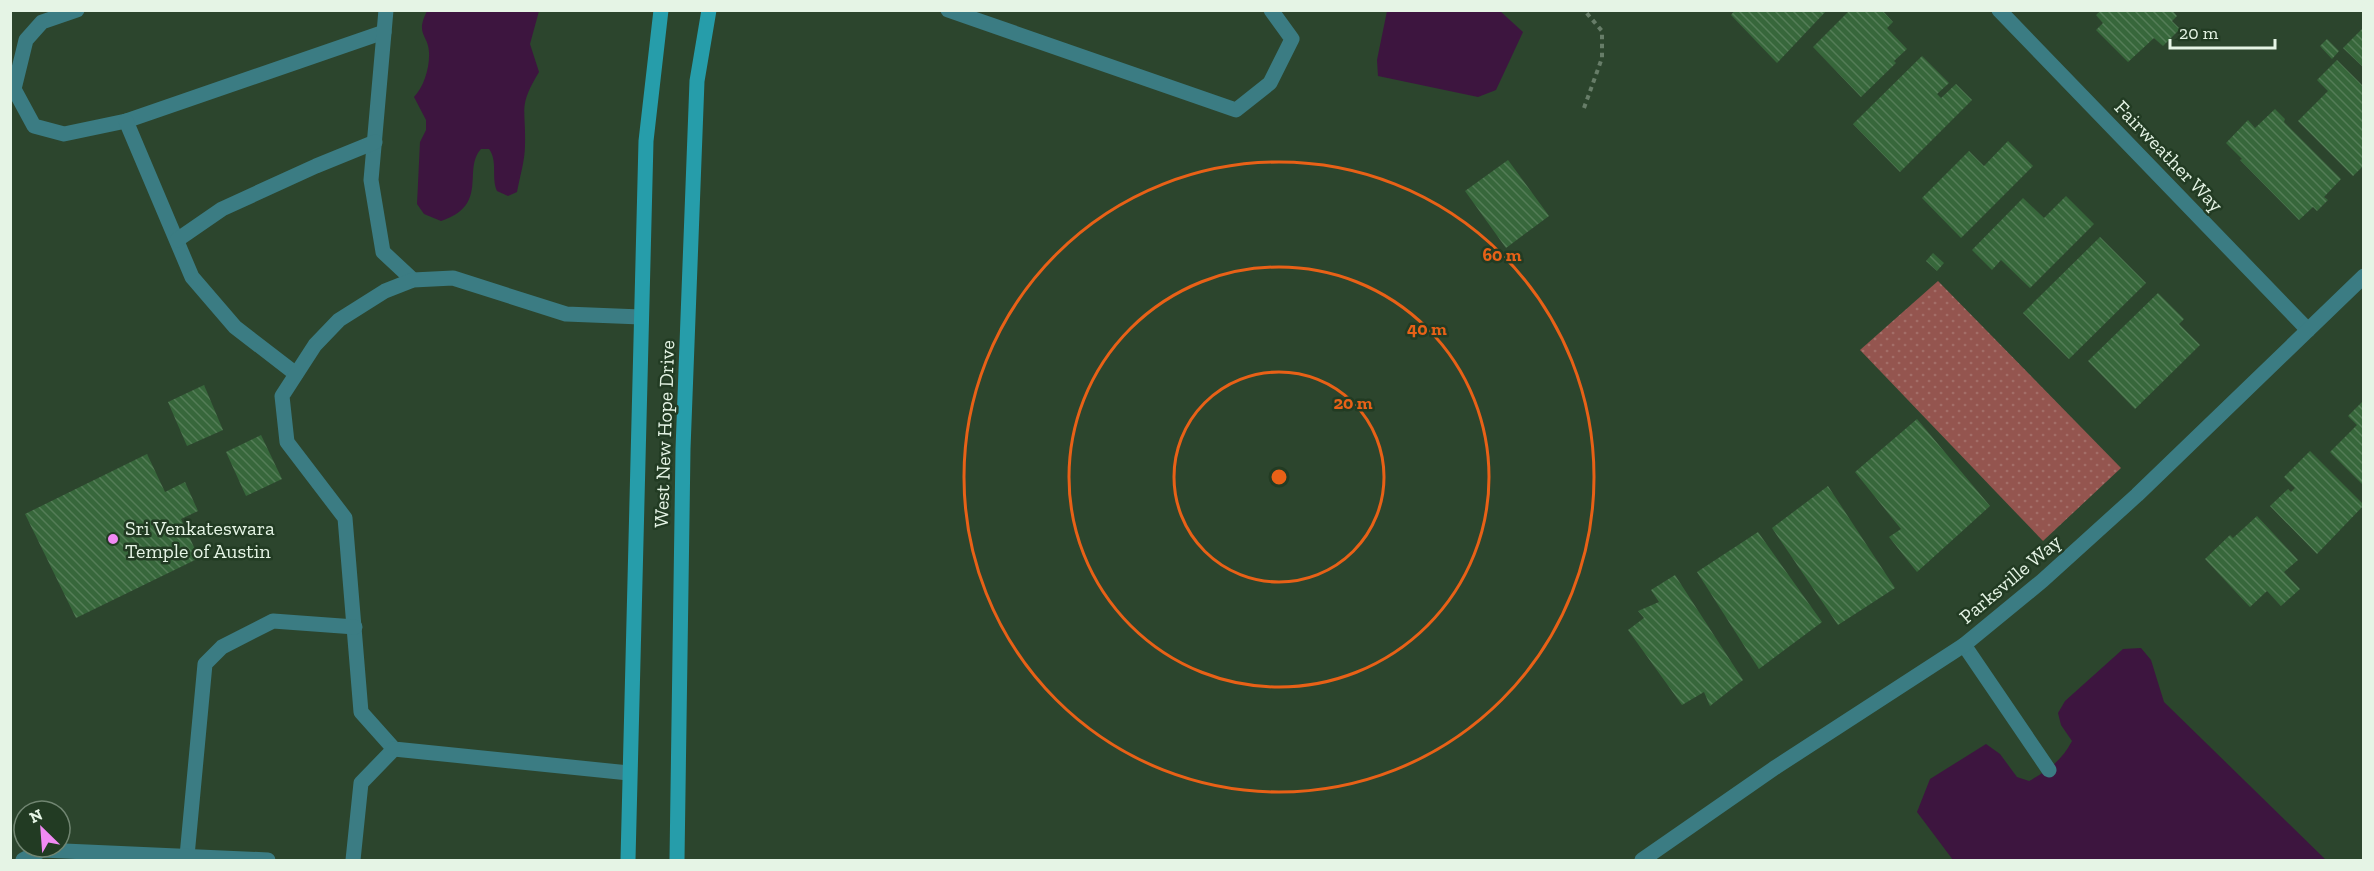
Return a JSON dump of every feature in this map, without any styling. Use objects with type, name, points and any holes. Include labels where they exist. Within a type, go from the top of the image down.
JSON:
[{"type":"main road","name":"West New Hope Drive","points":[[628,861],[646,141],[661,10]]},
{"type":"main road","name":"West New Hope Drive","points":[[677,861],[683,449],[696,92],[709,10]]},
{"type":"street","points":[[77,10],[42,22],[26,40],[14,90],[34,126],[64,134],[126,121],[384,32]]},
{"type":"street","points":[[386,10],[371,180],[383,252],[414,280]]},
{"type":"street","points":[[948,10],[1236,110],[1269,83],[1292,39],[1271,10]]},
{"type":"street","name":"Fairweather Way","points":[[1999,10],[2308,330]]},
{"type":"street","points":[[126,121],[192,277],[235,327],[296,374]]},
{"type":"street","points":[[177,240],[222,209],[375,142]]},
{"type":"street","name":"Parksville Way","points":[[1642,861],[1776,767],[1964,645],[2042,581],[2137,495],[2364,276]]},
{"type":"street","points":[[629,773],[394,749],[362,712],[345,518],[287,442],[282,396],[315,345],[339,320],[385,291],[414,280],[453,278],[566,314],[640,316]]},
{"type":"street","points":[[187,856],[205,664],[222,647],[273,621],[355,627]]},
{"type":"street","points":[[1964,645],[2049,770]]},
{"type":"street","points":[[353,861],[361,783],[394,749]]},
{"type":"street","points":[[23,861],[42,850],[268,861]]},
{"type":"path","points":[[1584,10],[1602,31],[1602,57],[1584,108]]},
{"type":"shaded area","points":[[427,11],[539,11],[530,44],[539,72],[528,93],[524,107],[525,151],[517,192],[508,196],[497,191],[492,154],[489,149],[481,149],[476,157],[470,197],[465,206],[456,214],[441,221],[424,214],[417,204],[420,142],[426,130],[426,120],[414,97],[426,76],[428,64],[428,46],[422,30]]},
{"type":"shaded area","points":[[1387,11],[1500,11],[1523,32],[1496,90],[1478,97],[1378,76],[1377,60]]},
{"type":"shaded area","points":[[1938,281],[2121,468],[2043,541],[1860,350]]},
{"type":"shaded area","points":[[2141,648],[2151,660],[2164,702],[2326,860],[1953,860],[1917,812],[1930,779],[1986,744],[2000,754],[2017,777],[2029,781],[2049,769],[2072,741],[2061,725],[2058,713],[2065,701],[2123,649]]},
{"type":"building","points":[[1735,10],[1827,10],[1777,63],[1731,15]]},
{"type":"building","points":[[1850,10],[1882,10],[1893,22],[1887,28],[1907,49],[1861,97],[1813,47]]},
{"type":"building","points":[[2101,10],[2172,10],[2177,16],[2172,21],[2180,29],[2163,46],[2154,38],[2128,62],[2096,30],[2103,23],[2096,15]]},
{"type":"building","points":[[2364,27],[2364,68],[2343,48]]},
{"type":"building","points":[[2327,39],[2339,51],[2332,59],[2320,46]]},
{"type":"building","points":[[1922,56],[1949,83],[1937,94],[1941,98],[1956,84],[1972,100],[1900,172],[1853,124]]},
{"type":"building","points":[[2337,60],[2364,87],[2364,165],[2353,176],[2298,121],[2328,91],[2317,80]]},
{"type":"building","points":[[2275,109],[2285,119],[2284,122],[2341,179],[2324,197],[2328,200],[2317,211],[2313,207],[2299,220],[2226,143],[2248,120],[2255,128]]},
{"type":"building","points":[[2008,141],[2033,166],[1961,238],[1922,198],[1969,151],[1984,166]]},
{"type":"building","points":[[1508,160],[1549,216],[1506,248],[1465,191]]},
{"type":"building","points":[[2066,196],[2094,224],[2030,288],[2001,260],[1992,270],[1972,250],[2023,198],[2044,218]]},
{"type":"building","points":[[2100,237],[2146,283],[2069,359],[2023,313]]},
{"type":"building","points":[[1933,253],[1944,263],[1937,271],[1926,261]]},
{"type":"building","points":[[2158,293],[2184,319],[2179,324],[2200,345],[2135,409],[2088,361]]},
{"type":"building","points":[[204,385],[223,430],[187,446],[168,402]]},
{"type":"building","points":[[2364,400],[2364,486],[2330,452],[2357,425],[2348,416]]},
{"type":"building","points":[[1917,419],[1990,506],[1917,572],[1889,537],[1901,529],[1855,472]]},
{"type":"building","name":"Sri Venkateswara Temple of Austin","points":[[261,435],[282,479],[246,496],[226,452]]},
{"type":"building","points":[[2310,451],[2364,505],[2317,554],[2270,506],[2288,489],[2291,492],[2295,488],[2284,477]]},
{"type":"building","name":"Sri Venkateswara Temple of Austin","points":[[147,454],[165,492],[185,482],[198,511],[181,519],[199,558],[76,618],[25,514]]},
{"type":"building","points":[[1828,486],[1895,588],[1838,625],[1772,528]]},
{"type":"building","points":[[2257,516],[2298,560],[2284,572],[2300,589],[2281,606],[2267,591],[2250,607],[2205,559],[2230,535],[2233,538]]},
{"type":"building","points":[[1758,532],[1822,622],[1759,669],[1697,572]]},
{"type":"building","points":[[1675,575],[1743,680],[1710,706],[1704,692],[1682,705],[1628,630],[1644,618],[1638,611],[1659,602],[1651,590]]},
{"type":"place","name":"Sri Venkateswara Temple of Austin","points":[[113,539]]}]
